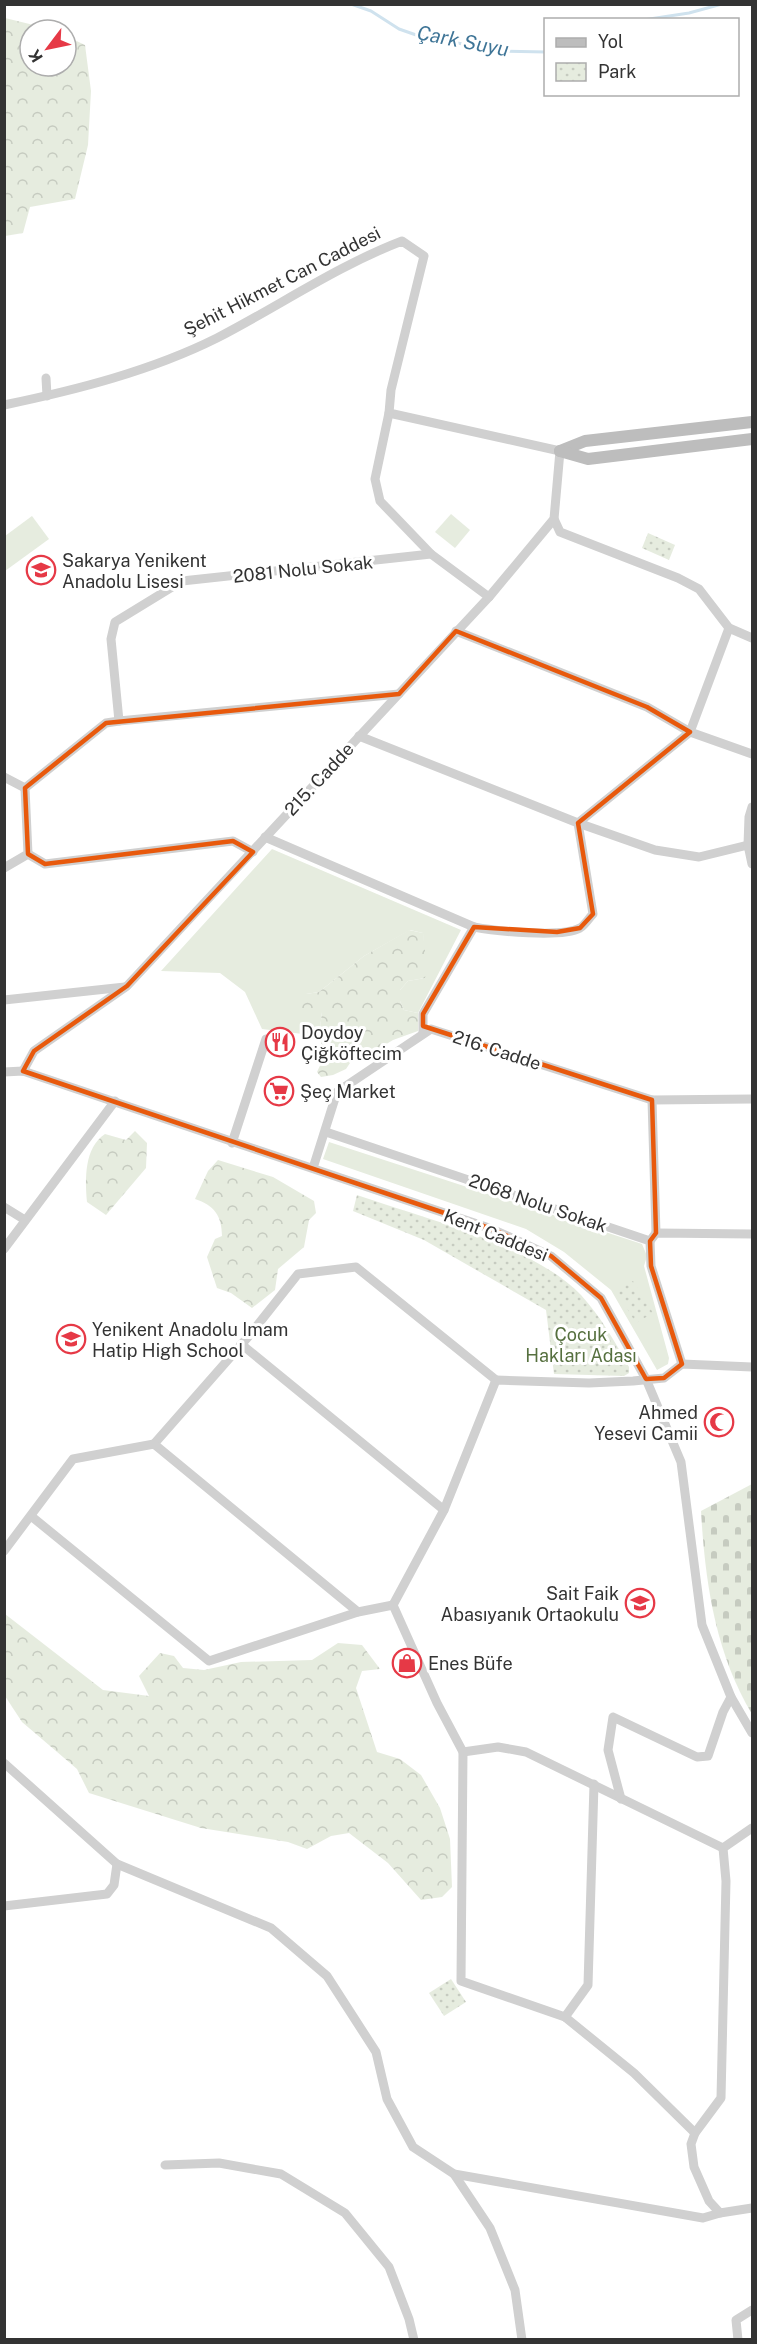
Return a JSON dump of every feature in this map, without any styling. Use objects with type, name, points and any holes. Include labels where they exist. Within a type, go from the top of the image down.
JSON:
[{"type":"street","name":"Şehit Hikmet Can Caddesi","points":[[4,405],[122,376],[215,339],[364,256],[402,241],[424,256],[391,390],[389,413]]},
{"type":"street","points":[[46,378],[47,396]]},
{"type":"street","points":[[489,597],[431,554],[380,501],[375,479],[389,413],[588,459],[753,439]]},
{"type":"street","points":[[560,451],[585,441],[753,422]]},
{"type":"street","points":[[560,451],[554,519],[560,532],[678,578],[699,589],[729,628],[753,638]]},
{"type":"street","name":"215. Cadde","points":[[23,1071],[34,1051],[127,986],[489,597],[554,519]]},
{"type":"street","name":"2081 Nolu Sokak","points":[[119,720],[111,639],[115,622],[183,581],[431,554]]},
{"type":"street","points":[[578,823],[690,732],[729,628]]},
{"type":"street","points":[[456,631],[647,707],[690,732],[753,754]]},
{"type":"street","points":[[25,788],[106,723],[399,694]]},
{"type":"street","points":[[359,736],[578,823],[655,850],[699,857],[748,846]]},
{"type":"street","points":[[4,777],[25,788]]},
{"type":"street","points":[[25,788],[28,854]]},
{"type":"street","points":[[753,807],[749,817],[748,846],[753,864]]},
{"type":"street","points":[[265,837],[474,927],[494,931],[557,932],[579,928],[593,914],[578,823]]},
{"type":"street","points":[[28,854],[45,864],[233,842],[253,852]]},
{"type":"street","points":[[4,868],[28,854]]},
{"type":"street","points":[[313,1168],[337,1092],[423,1032],[423,1014],[474,927]]},
{"type":"street","points":[[4,1000],[127,986]]},
{"type":"street","name":"216. Cadde","points":[[423,1032],[431,1029],[652,1100],[753,1099]]},
{"type":"street","points":[[232,1143],[266,1039]]},
{"type":"street","name":"Kent Caddesi","points":[[4,1072],[23,1071],[492,1229],[551,1256],[601,1298],[646,1379],[681,1462],[702,1625],[731,1697],[753,1733]]},
{"type":"street","points":[[652,1100],[653,1237],[651,1266],[682,1364]]},
{"type":"street","points":[[4,1249],[115,1101]]},
{"type":"street","name":"2068 Nolu Sokak","points":[[326,1132],[653,1237],[753,1234]]},
{"type":"street","points":[[4,1207],[25,1220]]},
{"type":"street","points":[[4,1551],[73,1459],[154,1444],[298,1274],[356,1267],[496,1380],[589,1383],[664,1378],[682,1364],[753,1367]]},
{"type":"street","points":[[241,1344],[444,1510]]},
{"type":"street","points":[[393,1605],[444,1510],[496,1380]]},
{"type":"street","points":[[154,1444],[358,1612]]},
{"type":"street","points":[[31,1516],[209,1661],[358,1612],[393,1605]]},
{"type":"street","points":[[393,1605],[437,1703],[464,1752],[461,1981],[565,2017],[634,2073],[695,2133]]},
{"type":"street","points":[[621,1799],[608,1750],[613,1718],[697,1757],[708,1756],[723,1712],[731,1697]]},
{"type":"street","points":[[464,1752],[498,1747],[526,1752],[723,1848]]},
{"type":"street","points":[[4,1762],[117,1864],[271,1928],[327,1976],[376,2052],[387,2099],[413,2147],[454,2174],[703,2218],[753,2208]]},
{"type":"street","points":[[565,2017],[588,1985],[594,1784]]},
{"type":"street","points":[[723,1848],[753,1828]]},
{"type":"street","points":[[720,2213],[709,2201],[693,2167],[691,2144],[695,2133],[721,2098],[726,1881],[723,1848]]},
{"type":"street","points":[[4,1906],[107,1894],[114,1885],[117,1864]]},
{"type":"street","points":[[165,2165],[219,2163],[281,2174],[345,2213],[389,2267],[409,2319],[414,2340]]},
{"type":"street","points":[[454,2174],[494,2238],[515,2290],[522,2340]]},
{"type":"street","points":[[738,2340],[736,2320],[753,2310]]},
{"type":"highlighted area","points":[[456,631],[647,707],[690,732],[578,823],[593,914],[580,928],[557,932],[474,927],[423,1014],[423,1026],[652,1100],[656,1233],[650,1241],[651,1266],[682,1364],[664,1378],[646,1379],[601,1298],[551,1256],[492,1229],[23,1071],[34,1051],[127,986],[253,852],[233,841],[45,864],[28,854],[25,788],[106,723],[399,694]]},
{"type":"green space","points":[[5,18],[18,21],[18,78],[78,78],[78,42],[85,45],[91,91],[88,145],[75,199],[30,207],[23,233],[5,236]]},
{"type":"green space","points":[[451,514],[470,530],[455,548],[435,532]]},
{"type":"green space","points":[[32,516],[49,539],[5,571],[5,536]]},
{"type":"green space","points":[[648,533],[675,545],[669,560],[642,548]]},
{"type":"green space","points":[[272,849],[461,930],[418,1013],[404,1010],[400,1001],[400,990],[408,981],[425,978],[423,933],[410,930],[364,956],[319,992],[306,994],[322,1012],[319,1036],[262,1029],[245,992],[220,973],[161,971]]},
{"type":"green space","points":[[409,930],[423,933],[427,968],[425,978],[408,981],[400,990],[400,1001],[404,1010],[418,1013],[418,1031],[393,1040],[373,1052],[352,1060],[346,1069],[321,1077],[317,1072],[325,1055],[319,1036],[322,1012],[311,1015],[301,1010],[299,1004],[306,994],[319,992],[364,956]]},
{"type":"green space","points":[[135,1131],[147,1143],[146,1168],[106,1215],[87,1202],[86,1174],[93,1147],[105,1134],[126,1140]]},
{"type":"green space","points":[[329,1142],[642,1244],[647,1256],[644,1266],[669,1358],[668,1364],[657,1370],[611,1290],[564,1252],[526,1229],[323,1159]]},
{"type":"green space","points":[[218,1160],[273,1177],[314,1201],[316,1213],[309,1220],[304,1247],[278,1269],[275,1290],[252,1308],[231,1293],[217,1288],[207,1257],[215,1239],[222,1236],[220,1223],[212,1208],[195,1199],[208,1171]]},
{"type":"green space","name":"Çocuk Hakları Adası","points":[[357,1195],[506,1247],[560,1277],[581,1295],[595,1312],[629,1367],[629,1373],[624,1376],[554,1374],[546,1310],[424,1240],[353,1211]]},
{"type":"green space","points":[[633,1281],[653,1313],[636,1323],[616,1291]]},
{"type":"green space","points":[[752,1484],[752,1714],[729,1666],[714,1616],[705,1564],[701,1511]]},
{"type":"green space","points":[[5,1614],[103,1690],[149,1696],[139,1676],[160,1653],[174,1656],[183,1668],[204,1670],[241,1662],[312,1660],[338,1643],[362,1645],[380,1669],[362,1671],[356,1688],[377,1752],[400,1759],[421,1775],[440,1808],[450,1839],[452,1887],[442,1897],[421,1900],[388,1863],[349,1833],[331,1836],[307,1849],[288,1842],[201,1828],[89,1793],[77,1769],[22,1722],[5,1696]]},
{"type":"green space","points":[[451,1979],[466,2002],[444,2016],[429,1993]]},
{"type":"waterway","name":"Çark Suyu","points":[[351,4],[371,11],[399,29],[419,36],[501,51],[544,52]]},
{"type":"waterway","name":"Çark Suyu","points":[[656,18],[689,13],[722,4]]},
{"type":"place","name":"Sakarya Yenikent Anadolu Lisesi","points":[[41,570]]},
{"type":"place","name":"Doydoy Çiğköftecim","points":[[280,1042]]},
{"type":"place","name":"Şeç Market","points":[[279,1091]]},
{"type":"place","name":"Yenikent Anadolu Imam Hatip High School","points":[[71,1339]]},
{"type":"place","name":"Ahmed Yesevi Camii","points":[[719,1422]]},
{"type":"place","name":"Sait Faik Abasıyanık Ortaokulu","points":[[640,1603]]},
{"type":"place","name":"Enes Büfe","points":[[407,1663]]}]
